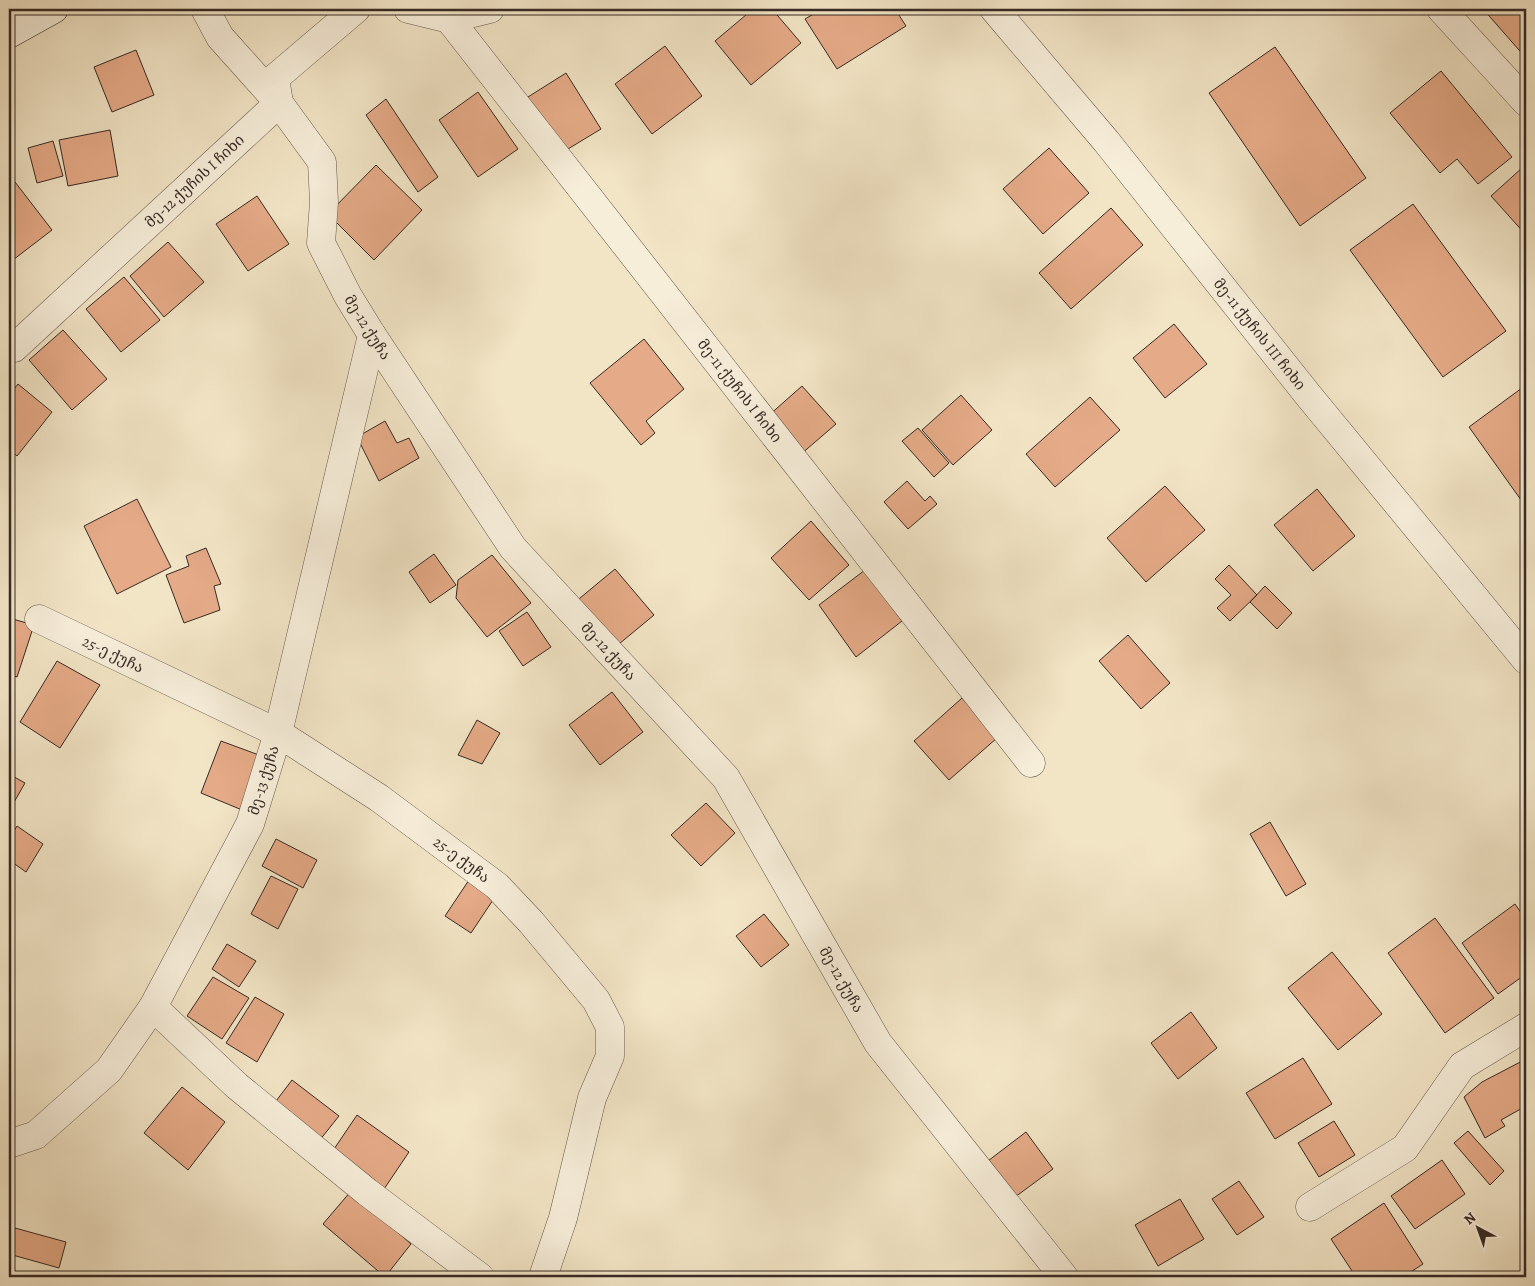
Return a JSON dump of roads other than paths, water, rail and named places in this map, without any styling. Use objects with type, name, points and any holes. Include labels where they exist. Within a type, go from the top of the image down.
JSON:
[{"type":"street","points":[[9,34],[54,9]]},
{"type":"street","name":"მე-12 ქუჩა","points":[[204,9],[220,37],[279,103],[322,162],[324,202],[321,243],[348,296],[372,335],[513,548],[726,778],[878,1043],[1064,1277]]},
{"type":"street","points":[[279,103],[275,78],[356,9]]},
{"type":"street","points":[[408,9],[449,19],[490,9]]},
{"type":"street","name":"მე-11 ქუჩის III ჩიხი","points":[[994,9],[1106,141],[1308,395],[1526,660]]},
{"type":"street","points":[[1441,9],[1526,102]]},
{"type":"street","name":"მე-11 ქუჩის I ჩიხი","points":[[449,19],[1031,763]]},
{"type":"street","name":"მე-12 ქუჩის I ჩიხი","points":[[14,348],[279,103]]},
{"type":"street","name":"მე-13 ქუჩა","points":[[9,1144],[36,1135],[109,1070],[153,1007],[250,824],[278,732],[372,335]]},
{"type":"street","name":"25-ე ქუჩა","points":[[39,619],[278,732],[379,798],[497,886],[537,929],[596,1000],[610,1027],[610,1056],[592,1098],[563,1218],[543,1277]]},
{"type":"street","points":[[153,1007],[237,1086],[367,1192],[480,1277]]},
{"type":"street","points":[[1310,1207],[1405,1148],[1462,1066],[1526,1027]]}]
